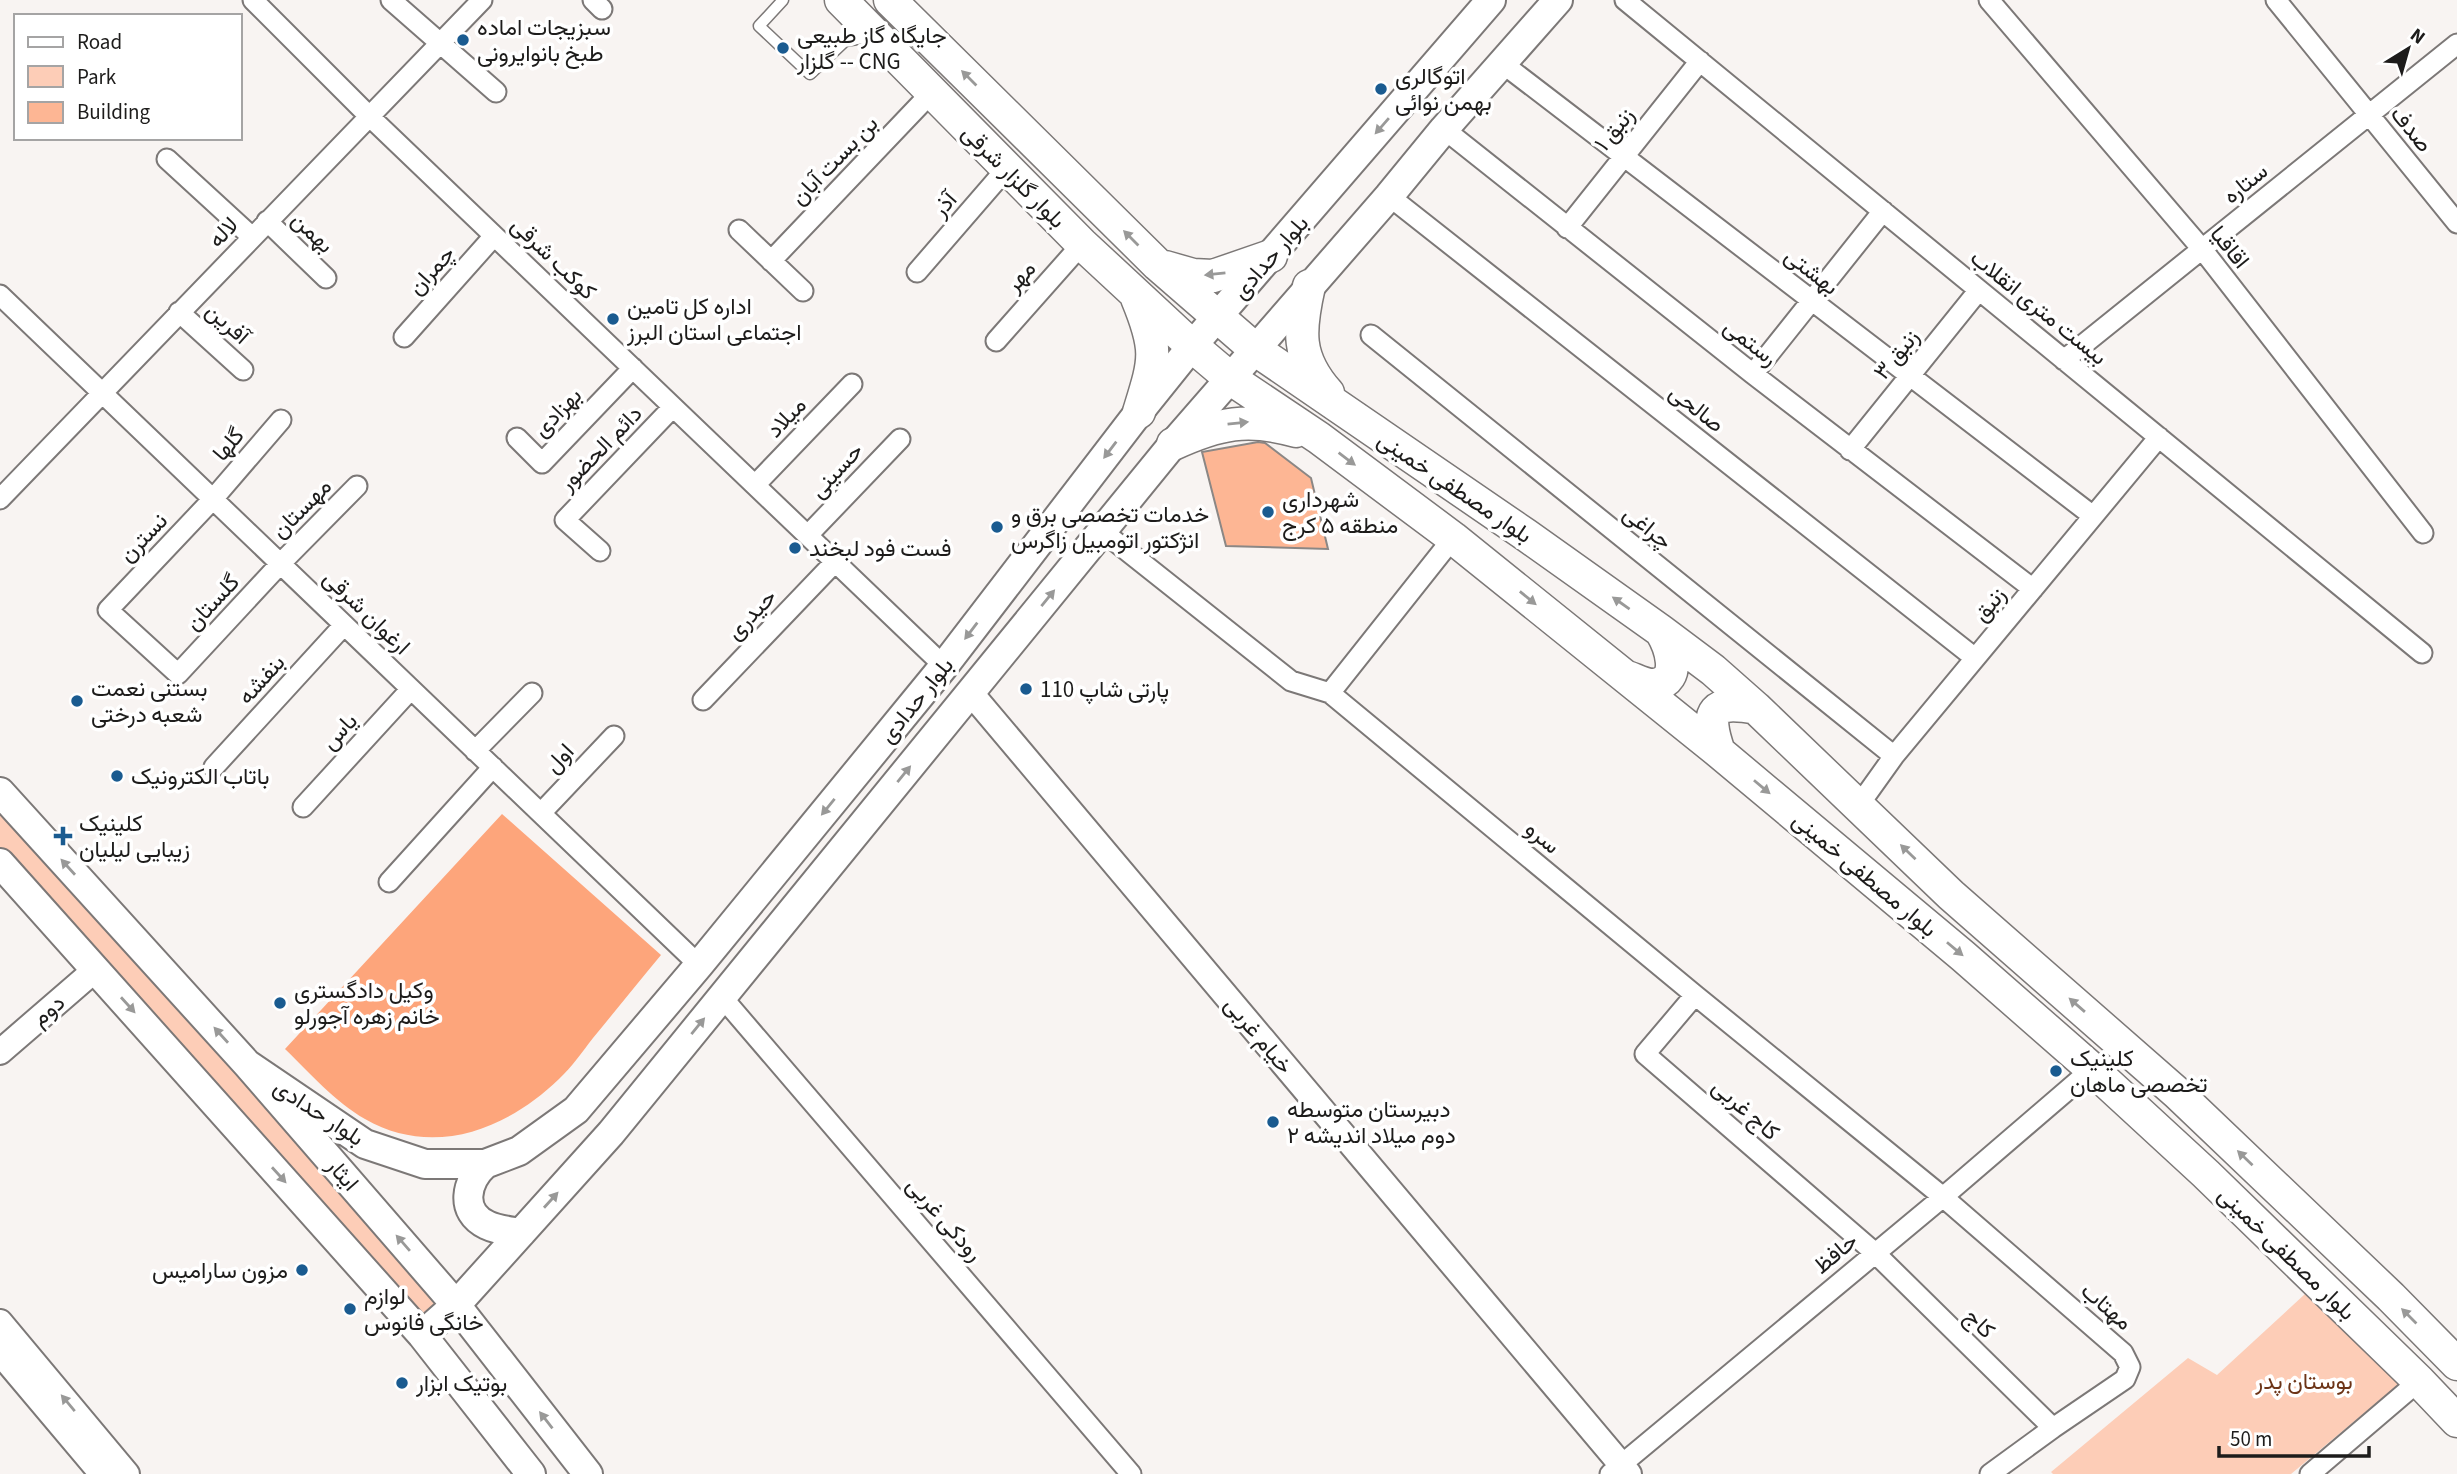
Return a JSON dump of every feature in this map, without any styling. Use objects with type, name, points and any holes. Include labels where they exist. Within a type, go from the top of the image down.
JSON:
[{"type":"main road","name":"بلوار گلزار شرقی","points":[[841,0],[1082,244],[1231,379]]},
{"type":"main road","name":"بلوار گلزار شرقی","points":[[890,0],[1158,265],[1256,350]]},
{"type":"main road","name":"بلوار حدادی","points":[[422,1335],[456,1305],[611,1133],[1173,444],[1558,0]]},
{"type":"main road","name":"بلوار حدادی","points":[[247,1064],[365,1144],[425,1164],[485,1164],[519,1151],[576,1110],[699,965],[944,666],[1192,346],[1485,2]]},
{"type":"main road","points":[[1158,265],[1193,275],[1213,276],[1271,256]]},
{"type":"main road","points":[[1309,286],[1301,321],[1303,352],[1317,381],[1342,410]]},
{"type":"main road","points":[[1135,294],[1153,345],[1153,368],[1139,412]]},
{"type":"main road","name":"بلوار مصطفی خمینی","points":[[1256,350],[1526,535],[1713,670],[1860,805],[1951,895],[2177,1093],[2457,1364]]},
{"type":"main road","name":"بلوار مصطفی خمینی","points":[[1231,379],[1319,438],[1453,538],[1719,752],[1963,956],[2206,1174],[2457,1421]]},
{"type":"main road","points":[[1173,444],[1204,430],[1251,422],[1274,424],[1319,438]]},
{"type":"main road","points":[[1627,677],[1655,685],[1664,682],[1670,674],[1672,657],[1661,631]]},
{"type":"main road","points":[[1719,752],[1712,730],[1712,716],[1717,709],[1731,703],[1756,708]]},
{"type":"main road","name":"ایثار","points":[[0,792],[247,1064],[456,1305],[588,1474]]},
{"type":"main road","points":[[0,863],[422,1335],[531,1474]]},
{"type":"main road","points":[[485,1164],[474,1174],[468,1188],[468,1202],[475,1216],[486,1225],[521,1233]]},
{"type":"street","points":[[391,0],[496,92]]},
{"type":"street","name":"لاله","points":[[0,499],[482,0]]},
{"type":"street","name":"بیست متری انقلاب","points":[[1625,0],[2422,653]]},
{"type":"street","name":"اقاقیا","points":[[1989,0],[2202,249],[2423,533]]},
{"type":"street","name":"صدف","points":[[2276,0],[2457,223]]},
{"type":"street","name":"کوکب شرقی","points":[[259,2],[368,115],[944,666]]},
{"type":"street","name":"ستاره","points":[[2064,360],[2457,44]]},
{"type":"street","name":"زنبق ۱","points":[[1567,228],[1700,61]]},
{"type":"street","name":"بهشتی","points":[[1502,63],[2093,516]]},
{"type":"street","name":"بن بست آبان","points":[[771,261],[932,92]]},
{"type":"street","name":"رستمی","points":[[1444,129],[1850,450],[2033,589]]},
{"type":"street","points":[[167,159],[252,237]]},
{"type":"street","name":"آذر","points":[[917,272],[1007,168]]},
{"type":"street","name":"صالحی","points":[[1389,196],[1976,658]]},
{"type":"street","points":[[1753,374],[1883,211]]},
{"type":"street","name":"بهمن","points":[[267,221],[326,278]]},
{"type":"street","points":[[739,230],[803,291]]},
{"type":"street","name":"چمران","points":[[404,337],[494,236]]},
{"type":"street","name":"مهر","points":[[996,341],[1082,244]]},
{"type":"street","name":"زنبق ۳","points":[[1850,450],[1979,290]]},
{"type":"street","name":"ارغوان شرقی","points":[[0,295],[699,965]]},
{"type":"street","name":"آفرین","points":[[179,312],[243,370]]},
{"type":"street","name":"چراغی","points":[[1371,335],[1894,756]]},
{"type":"street","name":"بهزادی","points":[[517,439],[542,463],[633,368]]},
{"type":"street","name":"میلاد","points":[[755,485],[852,384]]},
{"type":"street","name":"دائم الحضور","points":[[600,551],[565,520],[673,407]]},
{"type":"street","name":"گلها","points":[[213,499],[281,420]]},
{"type":"street","name":"زنبق","points":[[1860,805],[1894,756],[2159,437]]},
{"type":"street","name":"حسینی","points":[[808,536],[900,439]]},
{"type":"street","name":"مهستان","points":[[281,564],[357,486]]},
{"type":"street","name":"نسترن","points":[[178,674],[108,610],[213,499]]},
{"type":"street","name":"سرو","points":[[1102,531],[1291,681],[1330,693],[1944,1197]]},
{"type":"street","points":[[1330,693],[1453,538]]},
{"type":"street","name":"حیدری","points":[[703,700],[835,562]]},
{"type":"street","name":"گلستان","points":[[178,674],[281,564]]},
{"type":"street","name":"بنفشه","points":[[214,767],[344,625]]},
{"type":"street","name":"یاس","points":[[303,807],[411,689]]},
{"type":"street","name":"خیام غربی","points":[[970,692],[1620,1471]]},
{"type":"street","points":[[475,751],[532,693]]},
{"type":"street","name":"اول","points":[[541,813],[614,736]]},
{"type":"street","points":[[389,882],[493,767]]},
{"type":"street","name":"دوم","points":[[0,1052],[96,969]]},
{"type":"street","name":"کاج غربی","points":[[1695,995],[1645,1054],[1874,1252]]},
{"type":"street","name":"رودکی غربی","points":[[722,997],[1131,1474]]},
{"type":"street","name":"حافظ","points":[[1620,1471],[2092,1069]]},
{"type":"street","name":"مهتاب","points":[[1944,1197],[2123,1353],[2130,1367],[2125,1379],[1990,1474]]},
{"type":"street","name":"کاج","points":[[1874,1252],[2053,1428]]},
{"type":"street","points":[[0,1322],[87,1441],[102,1474]]},
{"type":"street","points":[[0,1353],[87,1441],[127,1474]]},
{"type":"street","points":[[2310,1474],[2419,1381]]},
{"type":"lane","points":[[783,0],[759,26],[810,74],[845,41],[876,36]]},
{"type":"green space","points":[[0,805],[445,1302],[424,1317],[0,849]]},
{"type":"green space","name":"بوستان پدر","points":[[2305,1294],[2399,1384],[2291,1474],[2051,1472],[2188,1358],[2217,1375]]},
{"type":"shaded area","points":[[502,814],[661,955],[568,1070],[538,1097],[516,1112],[468,1133],[442,1137],[391,1131],[365,1119],[343,1104],[285,1049]]},
{"type":"building","name":"شهرداری منطقه ۵ کرج","points":[[1265,443],[1311,478],[1328,549],[1226,546],[1202,452]]},
{"type":"place","name":"سبزیجات اماده طبخ بانوایرونی","points":[[463,40]]},
{"type":"place","name":"جایگاه گاز طبیعی گلزار -- CNG","points":[[783,48]]},
{"type":"place","name":"اتوگالری بهمن نوائی","points":[[1381,89]]},
{"type":"place","name":"اداره کل تامین اجتماعی استان البرز","points":[[613,319]]},
{"type":"place","name":"شهرداری منطقه ۵ کرج","points":[[1268,512]]},
{"type":"place","name":"خدمات تخصصی برق و انژکتور اتومبیل زاگرس","points":[[997,527]]},
{"type":"place","name":"فست فود لبخند","points":[[795,548]]},
{"type":"place","name":"پارتی شاپ 110","points":[[1026,689]]},
{"type":"place","name":"بستنی نعمت شعبه درختی","points":[[77,701]]},
{"type":"place","name":"باتاب الکترونیک","points":[[117,776]]},
{"type":"place","name":"کلینیک زیبایی لیلیان","points":[[63,836]]},
{"type":"place","name":"وکیل دادگستری خانم زهره آجورلو","points":[[280,1003]]},
{"type":"place","name":"کلینیک تخصصی ماهان","points":[[2056,1071]]},
{"type":"place","name":"دبیرستان متوسطه دوم میلاد اندیشه ۲","points":[[1273,1122]]},
{"type":"place","name":"مزون سارامیس","points":[[302,1270]]},
{"type":"place","name":"لوازم خانگی فانوس","points":[[350,1309]]},
{"type":"place","name":"بوتیک ابزار","points":[[402,1383]]}]
